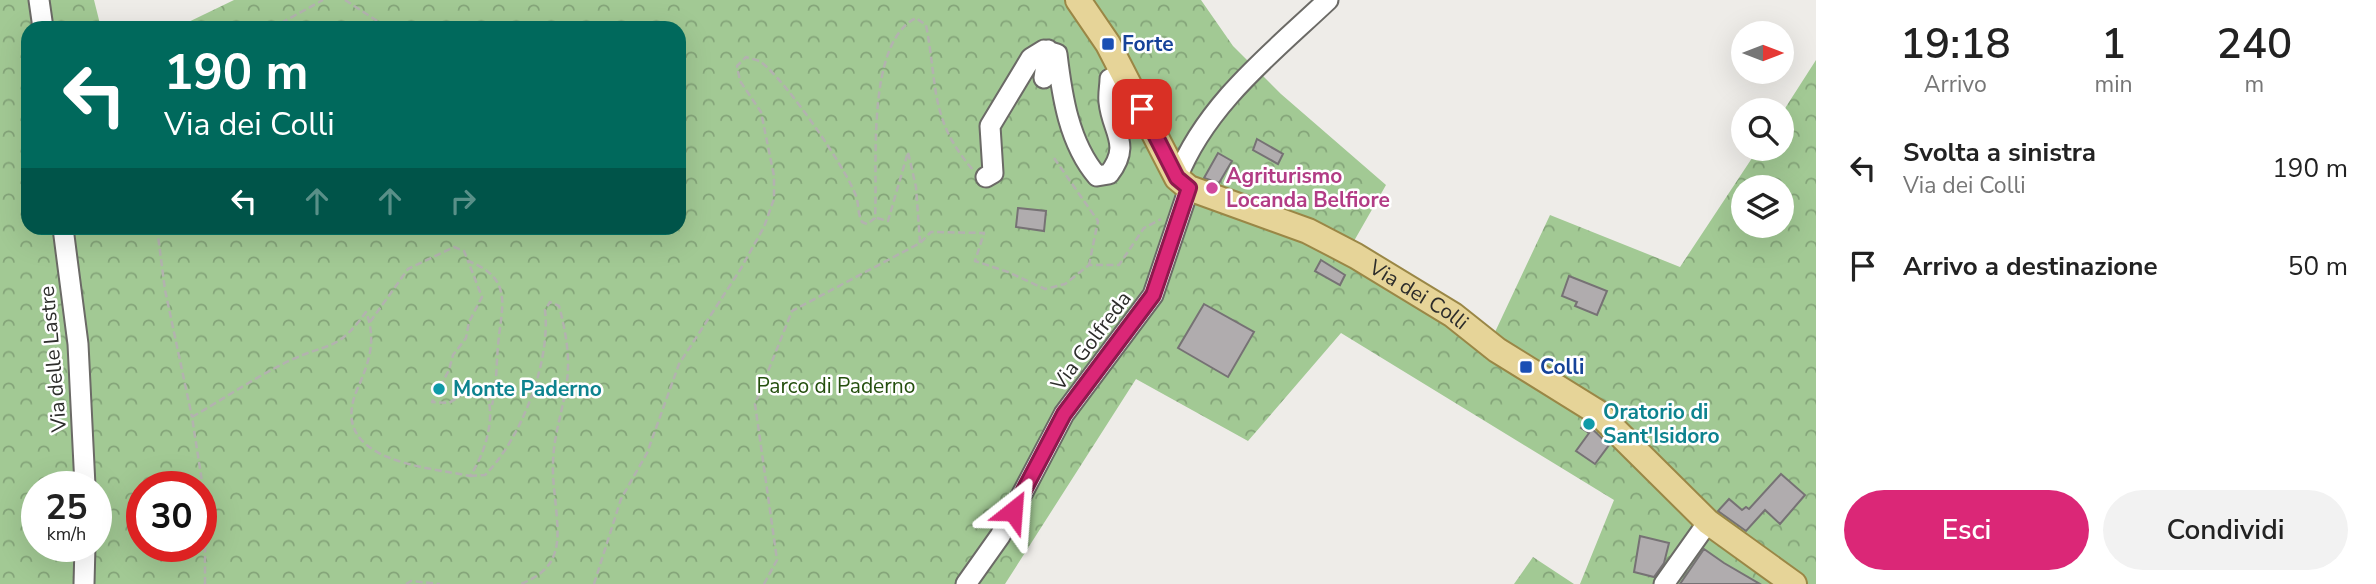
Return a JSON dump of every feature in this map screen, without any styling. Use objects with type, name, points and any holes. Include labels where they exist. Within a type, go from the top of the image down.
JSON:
[{"type":"main road","points":[[1077,0],[1108,44],[1183,183]]},
{"type":"main road","name":"Via dei Colli","points":[[1183,183],[1308,230],[1364,260],[1453,315],[1497,350],[1597,412],[1708,522],[1794,584]]},
{"type":"street","points":[[39,0],[42,21]]},
{"type":"street","name":"Via Golfreda","points":[[966,584],[1000,536],[1064,414],[1153,295],[1183,183],[1185,158],[1227,96],[1328,0]]},
{"type":"street","points":[[986,177],[993,173],[990,126],[1002,102],[1031,58],[1041,50],[1057,54],[1064,105],[1086,162],[1097,176],[1110,174],[1120,160],[1120,132],[1109,103],[1110,79],[1123,73]]},
{"type":"street","points":[[1044,78],[1048,50]]},
{"type":"street","name":"Via delle Lastre","points":[[64,235],[78,344],[84,471]]},
{"type":"street","points":[[1664,584],[1708,522]]},
{"type":"street","points":[[84,584],[85,562]]},
{"type":"path","points":[[285,21],[324,0]]},
{"type":"path","points":[[345,0],[377,21]]},
{"type":"path","points":[[876,218],[880,78],[890,48],[905,23],[916,18],[926,25],[941,123],[954,148],[978,177],[986,177]]},
{"type":"path","points":[[594,584],[621,499],[647,453],[679,364],[740,270],[764,227],[774,199],[774,176],[761,113],[740,82],[737,66],[746,57],[760,61],[837,159],[857,198],[857,212],[862,222],[867,224],[876,218],[888,221],[908,152],[916,187],[920,243]]},
{"type":"path","points":[[1054,158],[1098,221],[1089,265]]},
{"type":"path","points":[[764,584],[778,560],[755,404],[792,311],[920,243],[931,232],[984,233],[975,261],[1045,289],[1065,284],[1089,265],[1119,265],[1144,228],[1163,218]]},
{"type":"path","points":[[158,235],[165,290],[192,417],[205,501],[208,558],[205,584]]},
{"type":"path","points":[[370,322],[408,269],[454,247],[464,251],[482,297],[469,322],[466,338],[453,355],[432,402],[449,403],[471,389],[486,393],[492,405]]},
{"type":"path","points":[[468,261],[485,267],[499,286],[505,302],[497,352],[498,380],[480,461],[470,476]]},
{"type":"path","points":[[192,417],[292,359],[330,348],[351,332],[366,312],[373,332],[365,373],[355,394],[353,415],[358,438],[370,450],[407,464],[470,476],[485,475],[498,462],[537,386],[548,336],[545,310],[550,302],[559,306],[567,353],[566,386],[557,420],[553,467],[557,549],[549,566],[521,584]]},
{"type":"path","points":[[407,584],[411,581],[440,584]]},
{"type":"green space","name":"Parco di Paderno","points":[[0,0],[94,0],[99,21],[21,21],[21,235],[686,235],[686,21],[190,21],[234,0],[1201,0],[1233,46],[1281,94],[1386,185],[1354,241],[1495,332],[1550,215],[1680,267],[1731,190],[1731,238],[1794,238],[1794,175],[1741,175],[1750,161],[1794,161],[1794,98],[1792,98],[1816,60],[1816,584],[1580,584],[1614,500],[1341,333],[1248,441],[1136,379],[1005,584],[0,584]]},
{"type":"green space","points":[[1533,557],[1574,584],[1514,584]]},
{"type":"building","points":[[1257,139],[1283,154],[1278,164],[1253,150]]},
{"type":"building","points":[[1218,153],[1232,161],[1219,183],[1204,178]]},
{"type":"building","points":[[1018,208],[1046,211],[1044,231],[1016,227]]},
{"type":"building","points":[[1321,260],[1345,275],[1340,285],[1315,271]]},
{"type":"building","points":[[1569,276],[1607,291],[1597,315],[1575,306],[1577,302],[1562,296]]},
{"type":"building","points":[[1204,304],[1254,332],[1228,377],[1178,348]]},
{"type":"building","points":[[1585,422],[1609,445],[1595,464],[1576,451],[1589,433],[1581,428]]},
{"type":"building","points":[[1781,474],[1805,495],[1780,524],[1765,510],[1746,531],[1718,511],[1729,499],[1742,510],[1746,507],[1749,509]]},
{"type":"building","points":[[1640,536],[1669,543],[1664,563],[1654,577],[1634,572]]},
{"type":"building","points":[[1704,549],[1724,563],[1760,584],[1680,584]]},
{"type":"place","name":"Forte","points":[[1108,44]]},
{"type":"place","name":"Agriturismo Locanda Belfiore","points":[[1212,188]]},
{"type":"place","name":"Colli","points":[[1526,367]]},
{"type":"place","name":"Monte Paderno","points":[[439,389]]},
{"type":"place","name":"Oratorio di Sant'Isidoro","points":[[1589,424]]},
{"type":"route","points":[[1013,511],[1064,414],[1153,295],[1189,188],[1177,178],[1142,109]]}]
